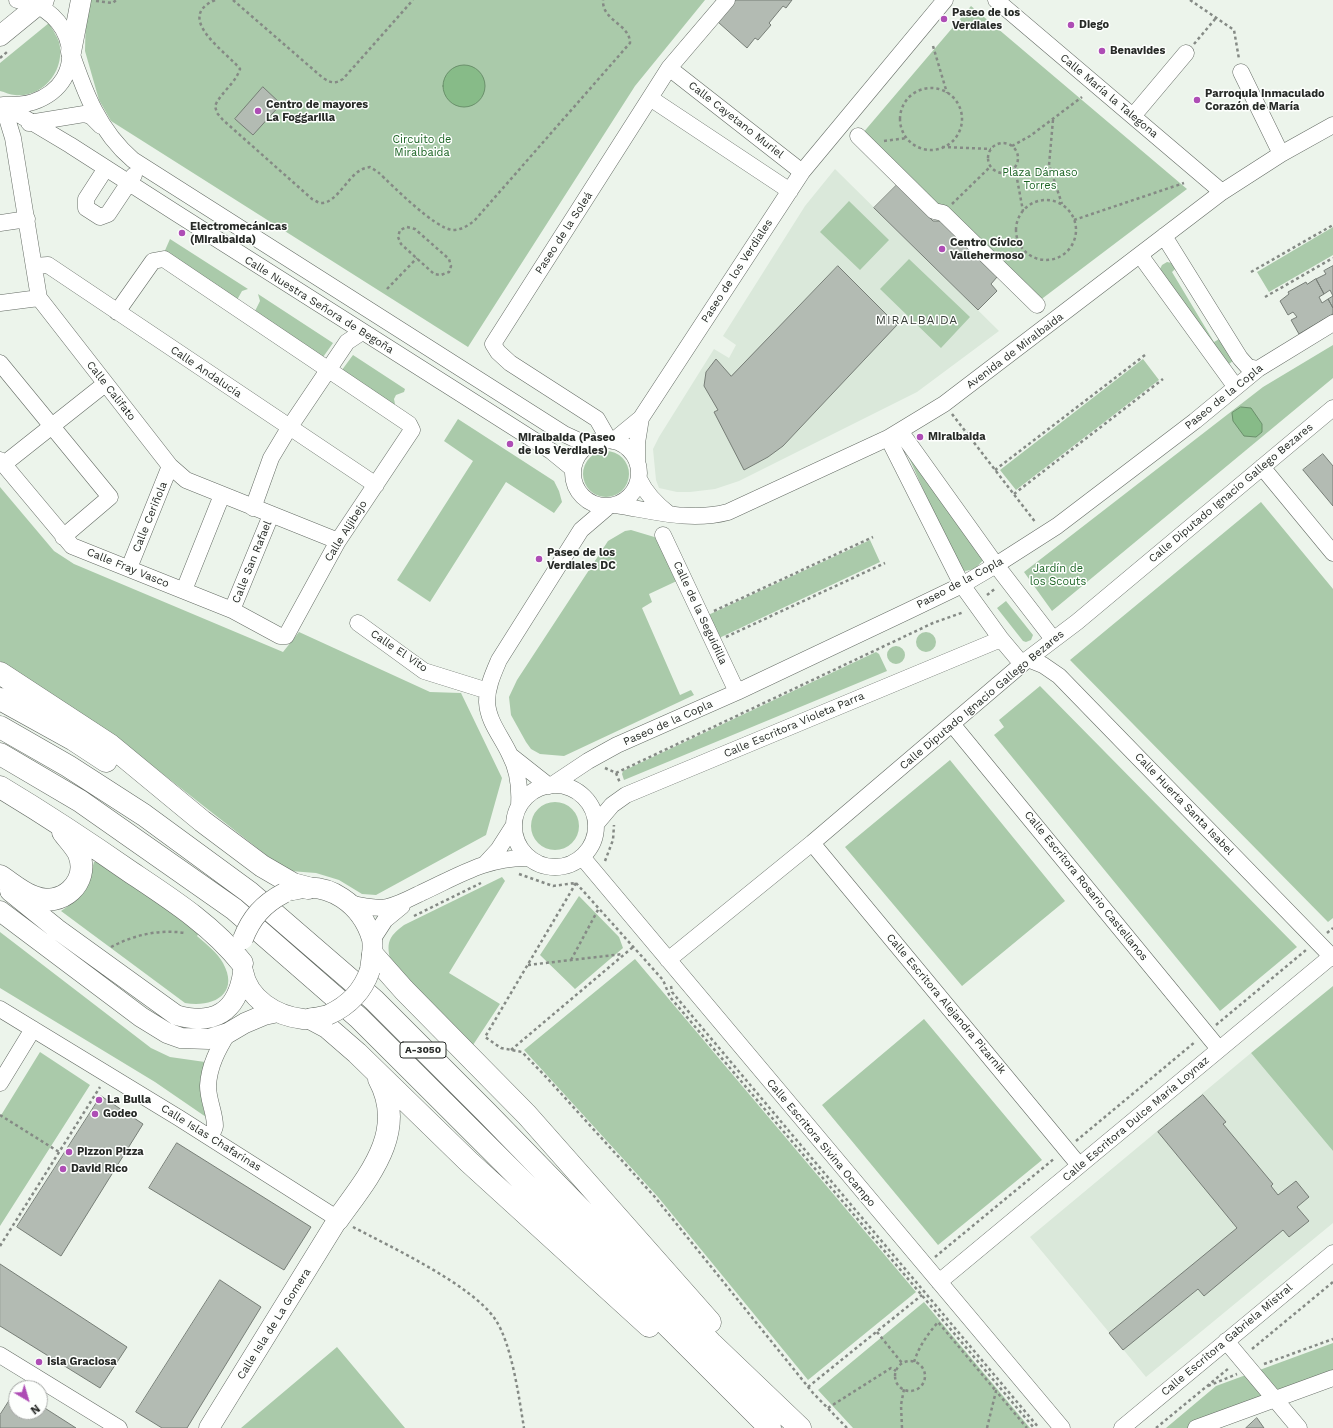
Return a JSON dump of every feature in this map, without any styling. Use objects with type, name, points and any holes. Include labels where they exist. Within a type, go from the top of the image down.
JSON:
[{"type":"highway","points":[[0,673],[110,745],[202,821],[280,878],[293,884],[308,888]]},
{"type":"highway","points":[[0,699],[74,740],[202,821]]},
{"type":"highway","name":"A-3050","points":[[0,727],[68,766],[150,820],[249,892],[374,1000],[487,1113],[711,1343],[800,1428]]},
{"type":"highway","name":"A-3050","points":[[0,754],[80,801],[228,905],[365,1024],[769,1428]]},
{"type":"highway","points":[[0,787],[52,818],[171,900],[230,948],[243,968]]},
{"type":"highway","points":[[0,876],[33,897],[42,900],[58,899],[72,891],[82,867],[79,854],[52,818]]},
{"type":"highway","points":[[371,955],[527,1115],[646,1249],[800,1428]]},
{"type":"highway","points":[[320,1017],[327,1028],[357,1053],[498,1189],[622,1302],[769,1428]]},
{"type":"highway","points":[[338,1219],[379,1156],[386,1142],[390,1120],[388,1105],[383,1087],[375,1072]]},
{"type":"main road","points":[[71,52],[86,0]]},
{"type":"main road","points":[[0,36],[41,2]]},
{"type":"main road","points":[[0,883],[57,929],[176,1015],[189,1019],[206,1019],[218,1015],[236,1000],[241,990],[243,968]]},
{"type":"main road","points":[[308,888],[333,892],[350,903],[362,918],[371,955],[367,980],[352,1000],[320,1017],[303,1019],[268,1008],[258,998],[248,984],[243,968],[241,951],[243,939],[253,918],[273,899],[284,893],[308,888]]},
{"type":"main road","points":[[0,910],[141,1017],[167,1033],[181,1038],[194,1040],[209,1039],[228,1033],[245,1023],[264,1015],[278,1012]]},
{"type":"main road","name":"Calle Isla de La Gomera","points":[[209,1428],[338,1219]]},
{"type":"street","points":[[17,0],[41,2]]},
{"type":"street","name":"Paseo de la Soleá","points":[[611,441],[597,419],[510,363],[498,352],[493,344],[669,68],[727,0]]},
{"type":"street","name":"Paseo de los Verdiales","points":[[611,441],[641,418],[802,172],[945,0]]},
{"type":"street","name":"Calle María la Talegona","points":[[996,0],[1222,192]]},
{"type":"street","name":"Calle Nuestra Señora de Begoña","points":[[41,2],[60,23],[68,38],[71,52],[89,102],[105,130],[124,152],[141,165],[557,430],[577,440],[593,443]]},
{"type":"street","points":[[2,105],[34,101],[53,90],[65,75],[71,52]]},
{"type":"street","points":[[1133,116],[1186,53]]},
{"type":"street","name":"Calle Cayetano Muriel","points":[[669,68],[802,172]]},
{"type":"street","points":[[1241,72],[1281,154]]},
{"type":"street","points":[[650,98],[790,191]]},
{"type":"street","name":"Calle Nuestra Señora de Begoña","points":[[2,105],[32,121],[551,451],[573,469]]},
{"type":"street","name":"Calle Califato","points":[[2,105],[13,138],[39,298],[105,384],[170,466],[186,480],[338,542]]},
{"type":"street","points":[[13,138],[21,128],[32,121],[77,115],[91,116],[105,130]]},
{"type":"street","points":[[70,145],[65,132],[66,125],[70,119],[77,115]]},
{"type":"street","name":"Avenida de Miralbaida","points":[[612,506],[700,517],[728,512],[894,434],[944,404],[1222,192],[1281,154],[1333,125]]},
{"type":"street","points":[[862,140],[934,211],[943,213],[1037,305]]},
{"type":"street","points":[[106,168],[86,199],[86,208],[100,216],[108,214],[141,165]]},
{"type":"street","points":[[0,223],[27,219]]},
{"type":"street","points":[[1164,236],[1240,358],[1248,367],[1258,369]]},
{"type":"street","points":[[1140,256],[1235,386]]},
{"type":"street","points":[[117,312],[153,261],[164,259],[328,370]]},
{"type":"street","name":"Calle Andalucía","points":[[34,266],[48,265],[376,485]]},
{"type":"street","points":[[0,303],[39,298]]},
{"type":"street","name":"Paseo de la Copla","points":[[550,786],[588,761],[617,745],[737,692],[962,585],[996,566],[1045,534],[1195,421],[1235,386],[1258,369],[1333,323]]},
{"type":"street","points":[[253,508],[271,458],[289,428],[347,342],[362,332]]},
{"type":"street","points":[[1223,369],[1231,373],[1237,371],[1241,365],[1240,358]]},
{"type":"street","points":[[0,363],[110,498],[63,536]]},
{"type":"street","name":"Calle Aljibejo","points":[[286,636],[338,542],[412,430],[409,424],[328,370]]},
{"type":"street","points":[[2,462],[52,426],[105,384]]},
{"type":"street","name":"Calle Diputado Ignacio Gallego Bezares","points":[[668,960],[812,843],[1025,661],[1077,622],[1333,408]]},
{"type":"street","name":"Paseo de los Verdiales","points":[[637,462],[637,443],[641,418]]},
{"type":"street","points":[[894,434],[1053,639]]},
{"type":"street","name":"Calle Huerta Santa Isabel","points":[[894,434],[962,585],[1001,639],[1025,661],[1043,665],[1058,676],[1333,957]]},
{"type":"street","points":[[612,506],[600,506],[584,498],[576,485],[573,469],[576,458],[583,449],[593,443],[611,441],[623,445],[632,452],[637,462],[639,479],[644,490],[656,504],[669,514]]},
{"type":"street","name":"Calle Fray Vasco","points":[[2,462],[72,546],[232,610],[280,636],[286,636]]},
{"type":"street","name":"Calle Ceriñola","points":[[129,568],[170,466]]},
{"type":"street","points":[[1262,467],[1333,553]]},
{"type":"street","points":[[486,863],[498,850],[514,826],[519,806],[518,784],[511,756],[489,714],[488,691],[492,677],[499,660],[581,530],[612,506],[631,495],[639,479]]},
{"type":"street","points":[[184,590],[222,495]]},
{"type":"street","points":[[581,530],[584,498]]},
{"type":"street","name":"Calle San Rafael","points":[[232,610],[271,515]]},
{"type":"street","name":"Calle de la Seguidilla","points":[[663,535],[737,692]]},
{"type":"street","name":"Calle El Vito","points":[[358,623],[424,671],[488,691]]},
{"type":"street","name":"Calle Escritora Violeta Parra","points":[[596,824],[612,805],[626,795],[1001,639]]},
{"type":"street","name":"Calle Escritora Rosario Castellanos","points":[[952,724],[1219,1049]]},
{"type":"street","points":[[511,756],[550,786]]},
{"type":"street","points":[[514,826],[516,838],[520,848],[528,858],[538,864],[549,867],[566,865],[582,857],[590,847],[594,836],[596,824],[594,813],[582,795],[573,789],[562,786],[550,786],[532,792],[519,806]]},
{"type":"street","name":"Calle Escritora Alejandra Pizarnik","points":[[812,843],[1079,1165]]},
{"type":"street","name":"Calle Escritora Sivina Ocampo","points":[[582,857],[1062,1428]]},
{"type":"street","points":[[350,903],[362,906],[386,908],[411,899],[486,863],[508,858],[528,858]]},
{"type":"street","points":[[371,955],[385,920],[411,899]]},
{"type":"street","name":"Calle Escritora Dulce María Loynaz","points":[[939,1282],[1219,1049],[1333,957]]},
{"type":"street","name":"Calle Islas Chafarinas","points":[[1,1012],[33,1029],[210,1137],[338,1219]]},
{"type":"street","points":[[0,1083],[33,1029]]},
{"type":"street","points":[[210,1137],[215,1127],[209,1101],[208,1086],[211,1069],[218,1050],[228,1033]]},
{"type":"street","name":"Calle Escritora Gabriela Mistral","points":[[1122,1428],[1333,1253]]},
{"type":"street","points":[[1226,1341],[1299,1428]]},
{"type":"street","points":[[0,1355],[119,1428]]},
{"type":"street","points":[[1196,1428],[1274,1398],[1333,1378]]},
{"type":"path","points":[[86,0],[113,3],[116,0]]},
{"type":"path","points":[[215,0],[210,2],[202,11],[200,20],[202,30],[240,69],[237,78],[218,99],[215,106],[217,114],[223,120],[312,199],[320,203],[327,202],[334,198],[361,170],[370,167],[378,172],[435,223],[452,230],[462,229],[475,220],[630,43],[628,33],[607,15],[602,7],[603,0]]},
{"type":"path","points":[[233,0],[323,78],[332,83],[343,79],[413,0]]},
{"type":"path","points":[[1190,0],[1234,30],[1241,72]]},
{"type":"path","points":[[1186,53],[1216,18]]},
{"type":"path","points":[[933,46],[947,93]]},
{"type":"path","points":[[932,88],[947,93],[958,103],[961,113],[961,124],[958,134],[951,142],[932,150],[923,149],[914,145],[907,138],[902,130],[900,120],[901,110],[906,101],[913,94],[922,89],[932,88]]},
{"type":"path","points":[[1015,168],[1007,173],[994,170],[990,166],[988,158],[992,149],[1000,144],[1012,146],[1053,120],[1082,97]]},
{"type":"path","points":[[1053,120],[1049,165],[1062,205]]},
{"type":"path","points":[[862,140],[907,138]]},
{"type":"path","points":[[1012,146],[1018,155],[1015,168],[1023,211]]},
{"type":"path","points":[[942,147],[992,149]]},
{"type":"path","points":[[943,213],[990,166]]},
{"type":"path","points":[[1074,220],[1184,183]]},
{"type":"path","points":[[1054,201],[1067,209],[1074,220],[1076,229],[1075,237],[1066,252],[1050,260],[1041,259],[1026,252],[1019,240],[1017,228],[1023,211],[1038,202],[1054,201]]},
{"type":"path","points":[[1251,272],[1333,225]]},
{"type":"path","points":[[407,227],[414,229],[449,258],[451,266],[449,272],[441,275],[434,274],[417,258],[401,244],[398,237],[400,230],[407,227]]},
{"type":"path","points":[[388,289],[417,258]]},
{"type":"path","points":[[1265,297],[1333,258]]},
{"type":"path","points":[[995,470],[1145,356]]},
{"type":"path","points":[[1014,494],[1163,379]]},
{"type":"path","points":[[944,404],[1045,534]]},
{"type":"path","points":[[702,617],[873,536]]},
{"type":"path","points":[[714,643],[885,563]]},
{"type":"path","points":[[513,872],[553,886],[576,883]]},
{"type":"path","points":[[407,919],[488,880]]},
{"type":"path","points":[[576,883],[663,980],[670,997],[1034,1428]]},
{"type":"path","points":[[576,883],[485,1037],[501,1048],[522,1052],[547,1078],[654,1196],[808,1387],[847,1428]]},
{"type":"path","points":[[571,960],[599,908]]},
{"type":"path","points":[[911,1277],[1333,928]]},
{"type":"path","points":[[107,949],[122,942],[152,932],[166,931],[188,933]]},
{"type":"path","points":[[511,1050],[633,947]]},
{"type":"path","points":[[528,965],[624,954]]},
{"type":"path","points":[[0,1246],[100,1087]]},
{"type":"path","points":[[0,1115],[59,1152]]},
{"type":"path","points":[[338,1219],[412,1258],[480,1302],[496,1320],[505,1342],[517,1385],[524,1428]]},
{"type":"path","points":[[1156,1428],[1205,1388],[1245,1364],[1333,1282]]},
{"type":"path","points":[[808,1387],[922,1295]]},
{"type":"path","points":[[914,1362],[925,1338],[938,1322],[1027,1428]]},
{"type":"path","points":[[877,1332],[902,1363]]},
{"type":"path","points":[[1205,1388],[1245,1364],[1333,1339]]},
{"type":"path","points":[[914,1362],[922,1367],[925,1376],[924,1381],[918,1388],[908,1391],[897,1384],[895,1375],[896,1370],[902,1363],[914,1362]]},
{"type":"path","points":[[828,1408],[890,1368],[896,1370]]},
{"type":"path","points":[[902,1428],[901,1405],[904,1389]]},
{"type":"path","points":[[987,1428],[996,1391]]},
{"type":"shaded area","points":[[460,65],[468,65],[479,71],[485,82],[485,90],[479,101],[468,107],[460,107],[449,101],[443,90],[443,82],[449,71]]},
{"type":"shaded area","points":[[835,169],[999,331],[917,392],[739,481],[715,489],[690,492],[677,492],[659,488],[656,480],[653,449],[659,437],[714,349],[729,358],[736,345],[723,336],[805,206]]},
{"type":"shaded area","points":[[1241,407],[1251,408],[1262,424],[1262,432],[1256,437],[1244,436],[1233,421],[1232,413]]},
{"type":"shaded area","points":[[1251,1053],[1333,1151],[1333,1223],[1146,1377],[1030,1237]]},
{"type":"green space","name":"Circuito de Miralbaida","points":[[89,0],[705,0],[635,86],[468,347],[111,121],[99,100],[85,51],[86,7]]},
{"type":"green space","name":"Plaza Dámaso Torres","points":[[971,6],[1187,189],[1039,301],[937,208],[862,134]]},
{"type":"green space","points":[[49,23],[59,42],[60,52],[56,71],[50,80],[44,87],[26,95],[13,95],[0,91],[0,63]]},
{"type":"green space","points":[[849,201],[889,240],[860,270],[820,232]]},
{"type":"green space","points":[[1333,227],[1333,255],[1269,292],[1257,272]]},
{"type":"green space","points":[[170,239],[248,289],[242,291],[237,300],[163,255]]},
{"type":"green space","points":[[909,259],[970,317],[941,348],[880,289]]},
{"type":"green space","points":[[1167,262],[1172,263],[1177,267],[1172,272],[1214,342],[1221,338],[1234,357],[1233,361],[1229,364],[1224,362],[1160,269],[1162,265]]},
{"type":"green space","points":[[258,294],[333,343],[321,360],[249,313],[255,311],[260,301]]},
{"type":"green space","name":"Jardín de los Scouts","points":[[1333,345],[1333,378],[1052,611],[1024,572],[1263,387]]},
{"type":"green space","points":[[353,355],[405,389],[404,392],[396,395],[394,399],[395,404],[392,408],[339,374]]},
{"type":"green space","points":[[1143,359],[1159,380],[1016,490],[1000,470]]},
{"type":"green space","points":[[458,419],[554,481],[562,502],[554,513],[506,482],[430,602],[397,580],[473,461],[444,441]]},
{"type":"green space","points":[[606,451],[619,455],[625,461],[629,474],[625,487],[619,493],[606,497],[593,493],[587,487],[583,474],[587,461],[593,455]]},
{"type":"green space","points":[[906,451],[985,558],[975,569],[960,572]]},
{"type":"green space","points":[[0,487],[54,551],[74,564],[283,652],[299,632],[430,692],[461,693],[502,778],[486,835],[376,895],[362,894],[339,880],[316,873],[290,871],[275,862],[122,742],[0,661]]},
{"type":"green space","points":[[1261,502],[1333,589],[1333,918],[1328,922],[1070,660]]},
{"type":"green space","points":[[631,530],[661,539],[681,579],[649,594],[652,602],[642,608],[680,695],[691,690],[694,695],[564,756],[540,754],[531,749],[511,715],[509,697],[517,680],[608,541],[625,531]]},
{"type":"green space","points":[[870,540],[880,562],[717,639],[706,616]]},
{"type":"green space","points":[[1006,601],[1033,635],[1031,640],[1026,642],[1023,641],[997,608]]},
{"type":"green space","points":[[926,632],[933,635],[936,642],[933,649],[926,652],[919,649],[916,642],[919,635]]},
{"type":"green space","points":[[896,646],[902,649],[905,655],[902,661],[896,664],[890,661],[887,655],[890,649]]},
{"type":"green space","points":[[876,652],[879,654],[887,671],[624,780],[622,774],[623,771]]},
{"type":"green space","points":[[1040,686],[1297,947],[1220,1011],[994,735],[1004,727],[999,720]]},
{"type":"green space","points":[[950,760],[1065,901],[962,986],[845,847]]},
{"type":"green space","points":[[550,802],[560,802],[572,809],[579,821],[579,831],[572,843],[560,850],[550,850],[542,846],[535,839],[531,831],[531,821],[535,813],[542,806]]},
{"type":"green space","points":[[94,862],[101,862],[199,933],[197,936],[218,955],[227,974],[228,983],[226,991],[221,996],[214,1001],[205,1003],[185,1003],[61,911],[75,901],[84,890]]},
{"type":"green space","points":[[502,877],[505,881],[449,973],[500,1004],[473,1045],[391,963],[389,945],[395,933],[404,925]]},
{"type":"green space","points":[[579,896],[619,937],[623,948],[575,989],[540,955]]},
{"type":"green space","points":[[0,932],[151,1048],[170,1057],[205,1062],[202,1097],[206,1117],[155,1082],[0,988]]},
{"type":"green space","points":[[635,959],[916,1292],[808,1380],[658,1197],[524,1050]]},
{"type":"green space","points":[[1333,986],[1333,1151],[1251,1053]]},
{"type":"green space","points":[[924,1019],[1042,1160],[938,1245],[822,1105]]},
{"type":"green space","points":[[40,1052],[90,1085],[0,1226],[0,1117]]},
{"type":"green space","points":[[924,1302],[1030,1428],[853,1428],[818,1390]]},
{"type":"green space","points":[[1333,1343],[1333,1375],[1189,1428],[1166,1428],[1216,1386]]},
{"type":"green space","points":[[337,1347],[405,1428],[241,1428]]},
{"type":"building","points":[[733,0],[792,0],[786,8],[783,6],[769,23],[771,25],[758,40],[755,38],[747,48],[718,22]]},
{"type":"building","name":"Centro de mayores La Foggarilla","points":[[263,87],[281,104],[253,135],[235,119]]},
{"type":"building","name":"Centro Cívico Vallehermoso","points":[[897,185],[933,221],[940,221],[997,277],[991,284],[997,291],[978,310],[874,208]]},
{"type":"building","points":[[838,266],[897,325],[783,446],[768,457],[744,470],[714,412],[718,410],[704,386],[706,372],[716,359],[731,376]]},
{"type":"building","points":[[1333,266],[1333,296],[1330,290],[1324,294],[1316,279],[1326,274],[1324,271]]},
{"type":"building","points":[[1316,279],[1324,294],[1319,297],[1322,303],[1328,299],[1333,308],[1333,314],[1299,334],[1291,320],[1297,317],[1293,312],[1288,315],[1280,301],[1289,294],[1288,292],[1306,282],[1307,284]]},
{"type":"building","points":[[1333,296],[1333,308],[1328,299]]},
{"type":"building","points":[[1323,454],[1333,466],[1333,506],[1303,470]]},
{"type":"building","points":[[1203,1095],[1226,1122],[1223,1124],[1273,1184],[1271,1186],[1278,1195],[1296,1181],[1309,1197],[1297,1207],[1309,1221],[1289,1237],[1283,1230],[1204,1296],[1198,1289],[1123,1350],[1109,1333],[1237,1228],[1158,1132]]},
{"type":"building","points":[[101,1096],[143,1124],[61,1256],[17,1227]]},
{"type":"building","points":[[177,1143],[311,1227],[284,1270],[149,1188]]},
{"type":"building","points":[[0,1264],[127,1347],[100,1388],[0,1326]]},
{"type":"building","points":[[220,1280],[261,1307],[187,1428],[162,1428],[136,1412]]},
{"type":"building","points":[[8,1402],[8,1420],[48,1420],[48,1410],[76,1428],[0,1428],[0,1415]]},
{"type":"building","points":[[1257,1418],[1264,1428],[1246,1428]]},
{"type":"place","name":"Paseo de los Verdiales","points":[[944,19]]},
{"type":"place","name":"Diego","points":[[1071,25]]},
{"type":"place","name":"Benavides","points":[[1102,51]]},
{"type":"place","name":"Parroquia Inmaculado Corazón de María","points":[[1197,100]]},
{"type":"place","name":"Centro de mayores La Foggarilla","points":[[258,111]]},
{"type":"place","name":"Electromecánicas (Miralbaida)","points":[[182,233]]},
{"type":"place","name":"Centro Cívico Vallehermoso","points":[[942,249]]},
{"type":"place","name":"Miralbaida","points":[[920,437]]},
{"type":"place","name":"Miralbaida (Paseo de los Verdiales)","points":[[510,444]]},
{"type":"place","name":"Paseo de los Verdiales DC","points":[[539,559]]},
{"type":"place","name":"La Bulla","points":[[99,1100]]},
{"type":"place","name":"Godeo","points":[[95,1114]]},
{"type":"place","name":"Pizzon Pizza","points":[[69,1152]]},
{"type":"place","name":"David Rico","points":[[63,1169]]},
{"type":"place","name":"Isla Graciosa","points":[[39,1362]]},
{"type":"district","name":"MIRALBAIDA","points":[[917,320]]}]
